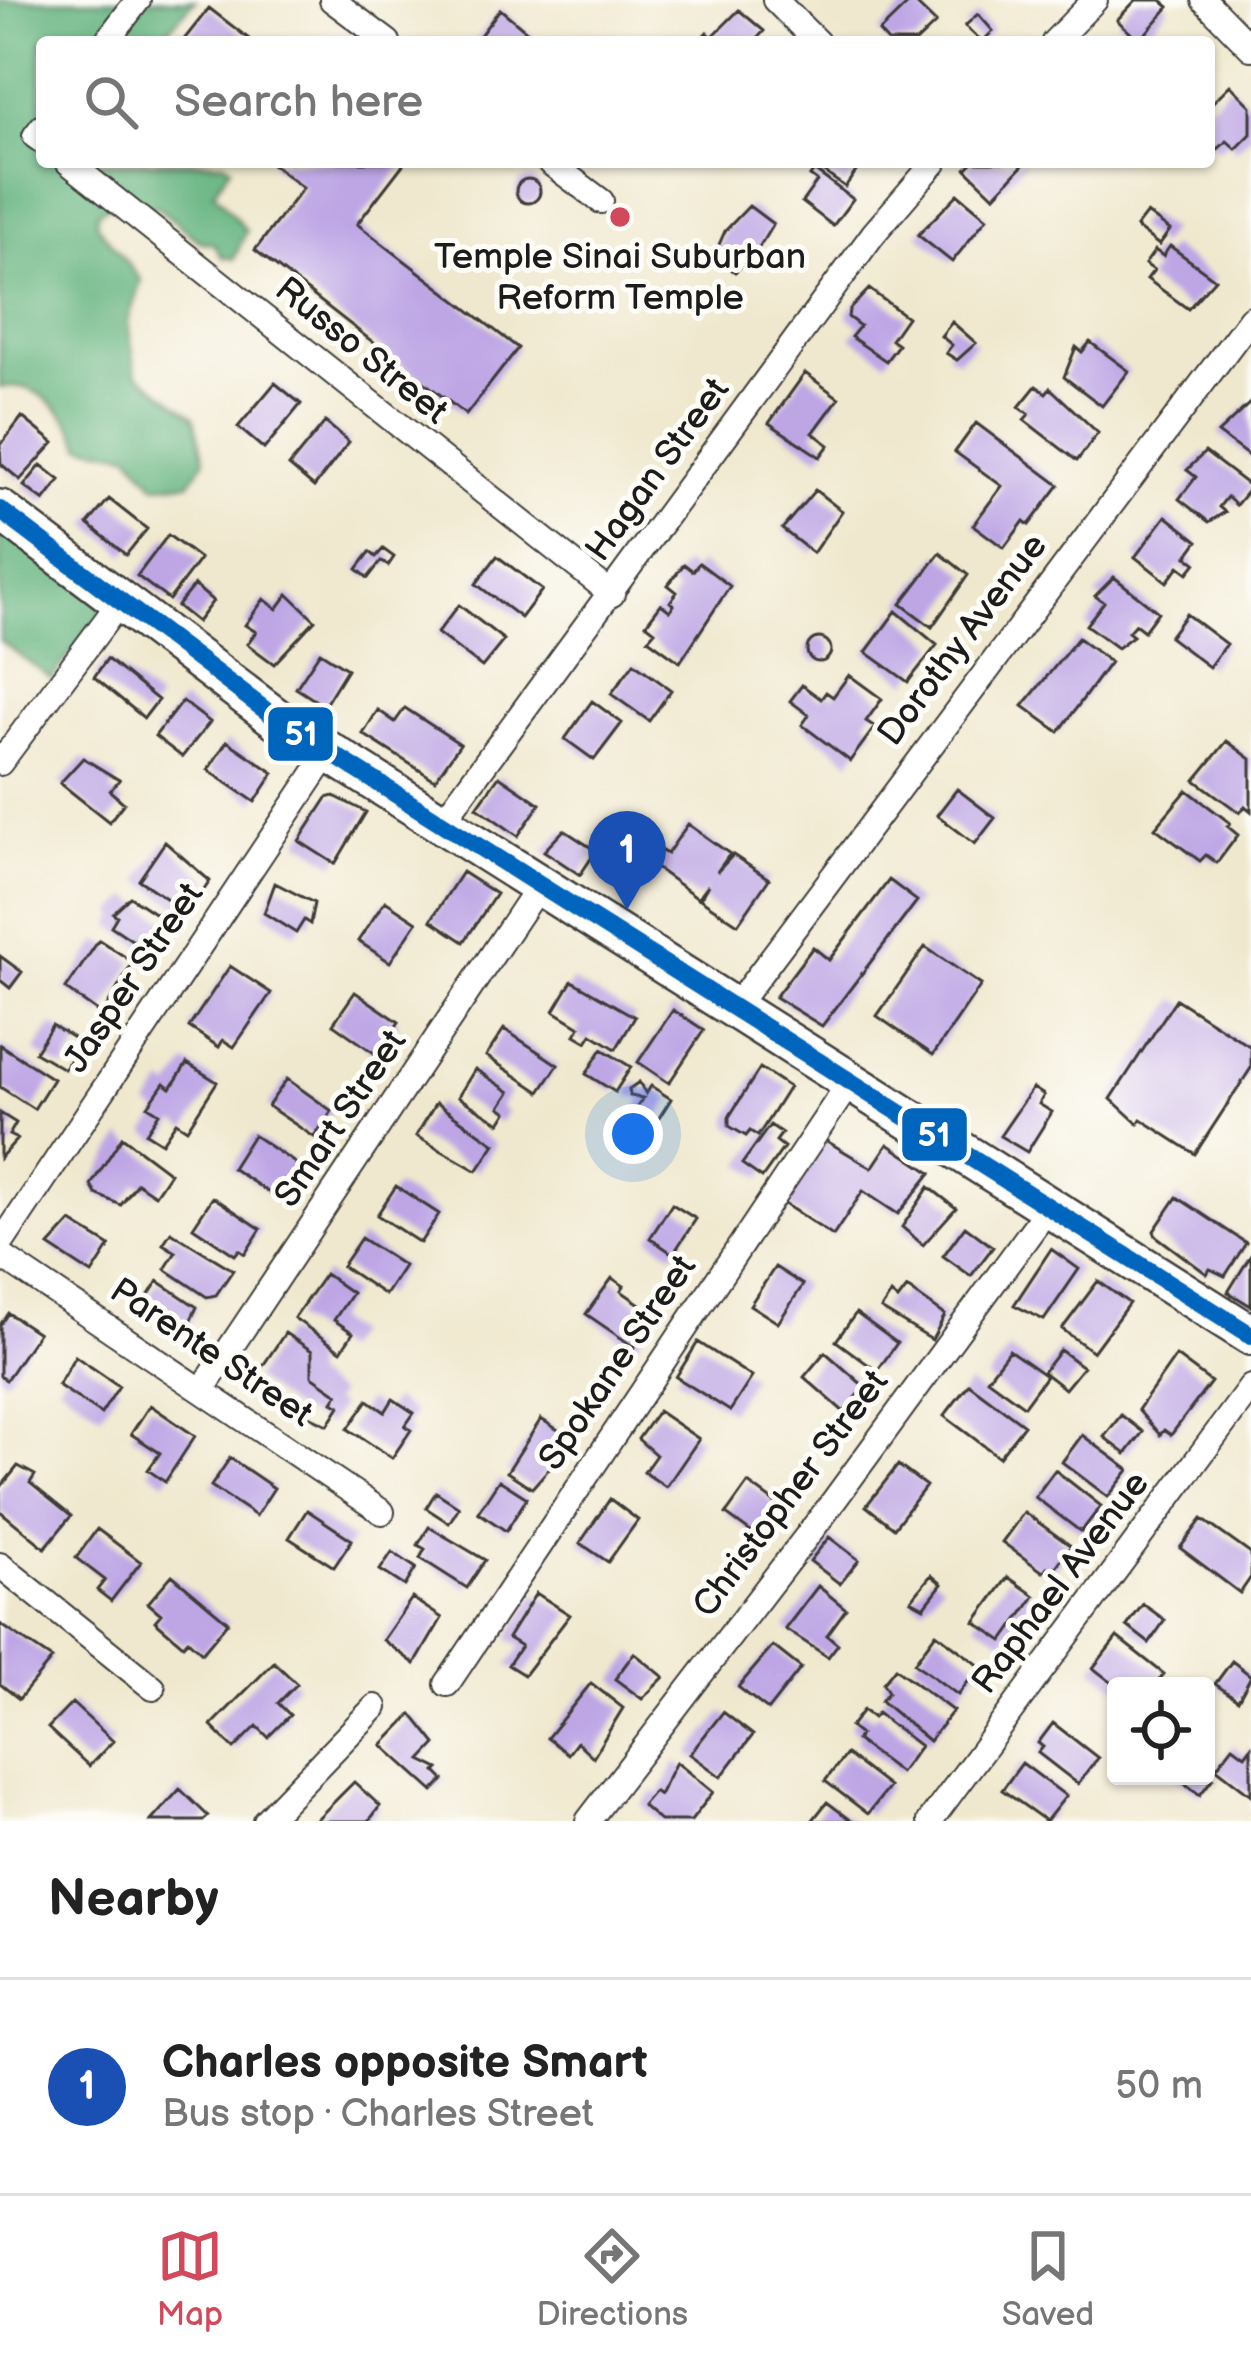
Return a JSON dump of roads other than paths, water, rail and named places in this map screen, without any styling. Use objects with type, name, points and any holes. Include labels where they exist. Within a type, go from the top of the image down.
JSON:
[{"type":"main road","points":[[0,510],[328,752],[1251,1335]]},
{"type":"street","points":[[111,36],[138,0]]},
{"type":"street","points":[[332,0],[380,36]]},
{"type":"street","points":[[775,0],[811,36]]},
{"type":"street","points":[[1060,36],[1095,0]]},
{"type":"street","points":[[1204,0],[1250,46]]},
{"type":"street","name":"Russo Street","points":[[76,168],[612,594]]},
{"type":"street","points":[[557,168],[601,201]]},
{"type":"street","name":"Hagan Street","points":[[442,823],[874,233],[930,168]]},
{"type":"street","name":"Dorothy Avenue","points":[[735,1007],[1251,318]]},
{"type":"street","points":[[0,763],[120,602]]},
{"type":"street","name":"Jasper Street","points":[[0,1245],[328,752]]},
{"type":"street","name":"Smart Street","points":[[202,1390],[538,888]]},
{"type":"street","name":"Spokane Street","points":[[447,1684],[850,1082]]},
{"type":"street","name":"Christopher Street","points":[[588,1821],[827,1510],[1048,1207]]},
{"type":"street","name":"Parente Street","points":[[0,1256],[382,1512]]},
{"type":"street","name":"Raphael Avenue","points":[[929,1821],[1251,1387]]},
{"type":"street","points":[[0,1564],[153,1688]]},
{"type":"street","points":[[265,1821],[375,1707]]},
{"type":"place","name":"Temple Sinai Suburban Reform Temple","points":[[620,217]]},
{"type":"place","name":"Charles opposite Smart","points":[[627,910]]}]
